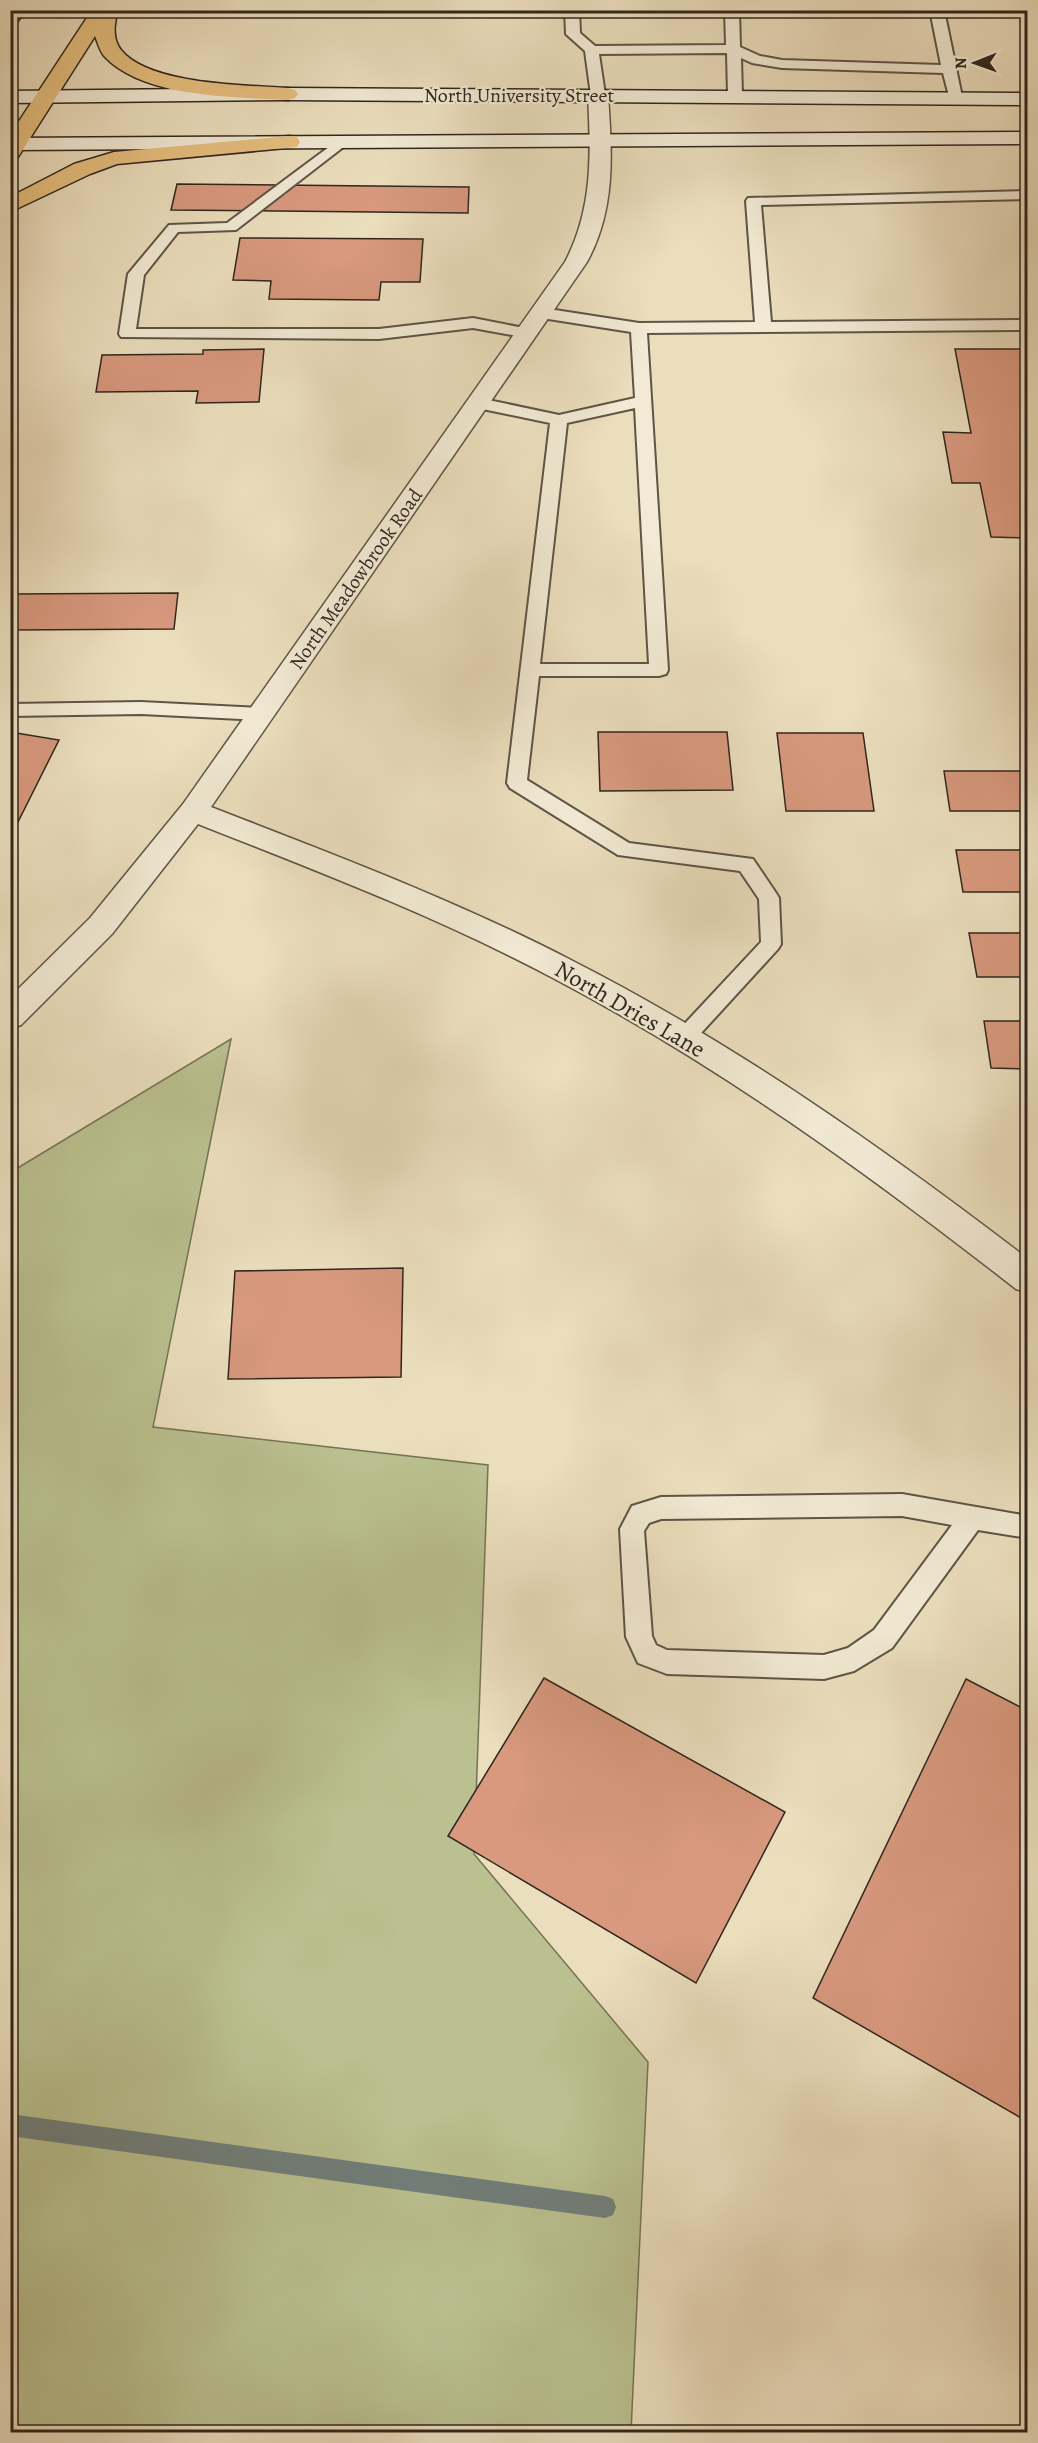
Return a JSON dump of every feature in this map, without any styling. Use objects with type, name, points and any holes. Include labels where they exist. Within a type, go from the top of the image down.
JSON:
[{"type":"highway","points":[[10,18],[16,10]]},
{"type":"highway","points":[[13,146],[48,97],[102,10]]},
{"type":"highway","points":[[108,10],[104,33],[108,47],[121,61],[147,75],[165,82],[199,88],[288,94]]},
{"type":"highway","points":[[10,206],[63,178],[114,158],[289,142]]},
{"type":"main road","name":"North University Street","points":[[10,97],[288,94],[955,96],[1028,99]]},
{"type":"main road","name":"North Meadowbrook Road","points":[[10,1017],[108,918],[193,811],[542,313],[589,237],[600,193],[601,140],[598,95]]},
{"type":"main road","points":[[815,116],[927,96]]},
{"type":"main road","points":[[601,140],[617,131],[655,123],[792,119]]},
{"type":"main road","name":"North University Street","points":[[13,146],[289,142],[1028,138]]},
{"type":"main road","name":"North Dries Lane","points":[[193,811],[350,872],[475,927],[596,987],[684,1038],[817,1124],[1028,1279]]},
{"type":"lane","points":[[572,10],[573,34],[592,50],[733,49],[757,60],[782,64],[949,69]]},
{"type":"lane","points":[[573,34],[588,10]]},
{"type":"lane","points":[[732,10],[735,95]]},
{"type":"lane","points":[[937,10],[955,96]]},
{"type":"lane","points":[[592,50],[598,95]]},
{"type":"lane","points":[[341,142],[231,226],[174,228],[136,274],[127,333],[379,334],[473,323],[528,333]]},
{"type":"lane","points":[[763,327],[753,201],[1028,195]]},
{"type":"lane","points":[[542,313],[639,328],[1028,326]]},
{"type":"lane","points":[[530,670],[659,670],[639,328]]},
{"type":"lane","points":[[479,403],[559,420],[643,401]]},
{"type":"lane","points":[[559,420],[517,783],[625,850],[746,864],[769,898],[771,945],[684,1038]]},
{"type":"lane","points":[[10,710],[141,708],[261,714]]},
{"type":"lane","points":[[973,1518],[883,1638],[854,1659],[824,1667],[667,1662],[647,1654],[639,1637],[632,1528],[641,1514],[661,1508],[902,1505],[1028,1527]]},
{"type":"green space","points":[[231,1039],[153,1427],[488,1465],[474,1854],[648,2062],[631,2432],[11,2432],[11,1172]]},
{"type":"building","points":[[177,184],[469,187],[468,213],[171,210]]},
{"type":"building","points":[[240,238],[423,239],[420,282],[381,282],[379,300],[269,299],[271,281],[233,280]]},
{"type":"building","points":[[264,349],[259,402],[196,403],[198,391],[96,392],[102,355],[203,354],[203,350]]},
{"type":"building","points":[[955,349],[1028,349],[1028,538],[991,537],[980,483],[952,483],[943,432],[971,433]]},
{"type":"building","points":[[178,593],[174,629],[10,630],[10,594]]},
{"type":"building","points":[[10,732],[59,740],[10,838]]},
{"type":"building","points":[[598,732],[727,732],[733,790],[600,791]]},
{"type":"building","points":[[777,733],[863,733],[874,811],[786,811]]},
{"type":"building","points":[[944,771],[1028,771],[1028,811],[950,811]]},
{"type":"building","points":[[956,850],[1028,850],[1028,892],[963,892]]},
{"type":"building","points":[[969,933],[1028,933],[1028,977],[977,977]]},
{"type":"building","points":[[984,1021],[1028,1021],[1028,1069],[991,1068]]},
{"type":"building","points":[[403,1268],[401,1377],[228,1379],[235,1271]]},
{"type":"building","points":[[544,1678],[785,1812],[696,1983],[448,1836]]},
{"type":"building","points":[[966,1679],[1028,1711],[1028,2122],[813,1998]]},
{"type":"waterway","points":[[10,2125],[605,2207]]}]
